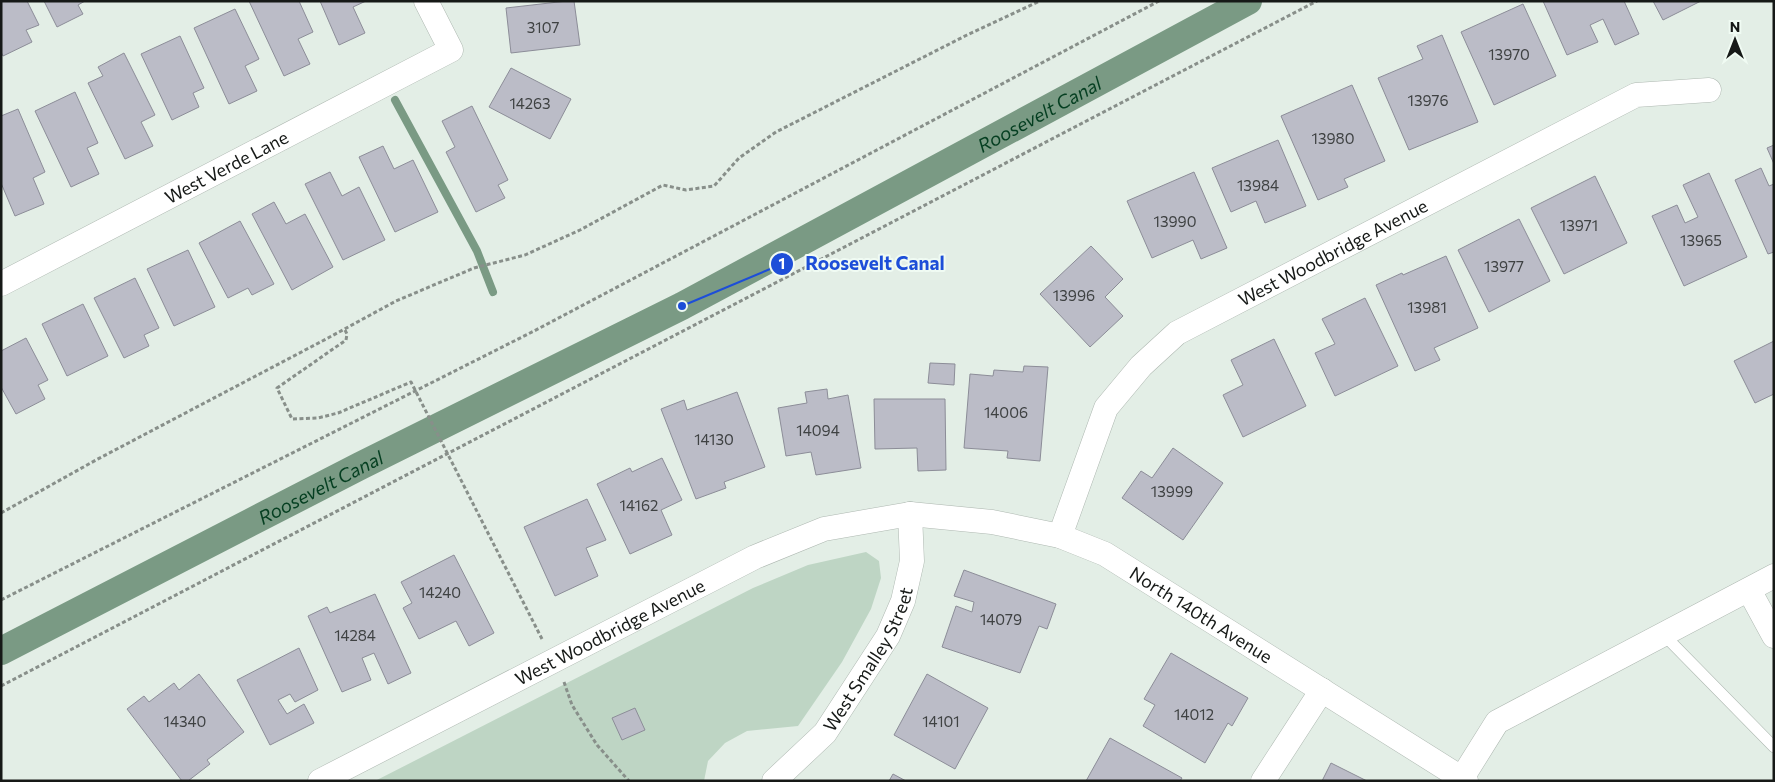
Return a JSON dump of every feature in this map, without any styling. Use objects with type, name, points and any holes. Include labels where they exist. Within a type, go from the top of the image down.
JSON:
[{"type":"street","name":"West Verde Lane","points":[[1,284],[451,50],[426,1]]},
{"type":"street","name":"West Woodbridge Avenue","points":[[1060,536],[1106,408],[1141,366],[1177,333],[1636,95],[1709,90]]},
{"type":"street","name":"West Woodbridge Avenue","points":[[320,781],[755,557],[824,529],[910,514]]},
{"type":"street","name":"North 140th Avenue","points":[[910,514],[992,522],[1060,536],[1105,554],[1464,779]]},
{"type":"street","name":"West Smalley Street","points":[[774,781],[825,733],[888,636],[904,601],[912,561],[910,514]]},
{"type":"street","points":[[1464,779],[1497,722],[1774,576]]},
{"type":"street","points":[[1749,590],[1774,636]]},
{"type":"street","points":[[1263,781],[1322,690]]},
{"type":"lane","points":[[1664,635],[1774,747]]},
{"type":"path","points":[[1,512],[96,460],[345,330],[396,301],[474,268],[525,255],[572,234],[635,202],[663,185],[686,190],[714,186],[739,158],[776,132],[1040,1]]},
{"type":"path","points":[[1,600],[543,327],[1159,1]]},
{"type":"path","points":[[1,686],[1317,1]]},
{"type":"path","points":[[345,330],[347,334],[346,340],[277,388],[292,419],[318,418],[338,413],[411,382],[545,644]]},
{"type":"path","points":[[560,675],[572,705],[597,745],[629,781]]},
{"type":"green space","points":[[866,552],[879,561],[881,578],[871,609],[842,662],[798,726],[747,731],[725,743],[708,761],[704,781],[375,781],[753,588],[808,565]]},
{"type":"building","points":[[1,1],[27,1],[39,25],[26,30],[32,42],[3,56],[1,52]]},
{"type":"building","points":[[44,1],[85,1],[78,5],[83,14],[57,27]]},
{"type":"building","points":[[249,1],[299,1],[313,32],[298,39],[310,64],[284,76]]},
{"type":"building","points":[[320,1],[366,1],[353,7],[365,33],[339,45]]},
{"type":"building","points":[[574,1],[580,45],[511,53],[506,8]]},
{"type":"building","points":[[1543,1],[1624,1],[1639,34],[1615,45],[1603,19],[1590,25],[1598,42],[1567,55]]},
{"type":"building","points":[[1653,1],[1701,1],[1663,20]]},
{"type":"building","points":[[1523,4],[1556,76],[1494,105],[1461,32]]},
{"type":"building","points":[[235,9],[259,59],[245,66],[257,91],[229,104],[194,28]]},
{"type":"building","points":[[1442,35],[1478,122],[1409,150],[1378,78],[1423,59],[1417,46]]},
{"type":"building","points":[[180,36],[204,88],[193,93],[199,107],[172,120],[141,54]]},
{"type":"building","points":[[124,53],[155,115],[141,122],[153,146],[125,159],[88,83],[103,76],[98,67]]},
{"type":"building","points":[[511,68],[571,99],[550,139],[489,107]]},
{"type":"building","points":[[1352,85],[1385,161],[1344,179],[1348,187],[1318,200],[1281,116]]},
{"type":"building","points":[[75,92],[98,143],[87,148],[99,174],[71,187],[35,111]]},
{"type":"building","points":[[472,106],[508,180],[498,185],[505,198],[476,212],[446,152],[455,147],[442,121]]},
{"type":"building","points":[[18,109],[45,172],[33,178],[44,204],[15,216],[1,183],[1,116]]},
{"type":"building","points":[[1278,140],[1306,206],[1265,223],[1256,201],[1231,212],[1212,168]]},
{"type":"building","points":[[1774,145],[1774,164],[1767,148]]},
{"type":"building","points":[[383,146],[394,169],[413,160],[438,212],[395,232],[359,157]]},
{"type":"building","points":[[1761,168],[1769,186],[1774,184],[1774,252],[1768,254],[1735,180]]},
{"type":"building","points":[[330,172],[342,196],[359,187],[385,240],[343,260],[305,184]]},
{"type":"building","points":[[1194,172],[1227,248],[1201,259],[1193,240],[1152,258],[1127,201]]},
{"type":"building","points":[[1709,173],[1747,257],[1684,286],[1652,216],[1677,205],[1685,223],[1698,217],[1683,185]]},
{"type":"building","points":[[1595,176],[1627,243],[1564,274],[1531,208]]},
{"type":"building","points":[[274,202],[286,224],[305,214],[333,267],[292,290],[252,214]]},
{"type":"building","points":[[1519,219],[1550,281],[1489,312],[1458,250]]},
{"type":"building","points":[[240,221],[274,284],[252,295],[248,288],[228,298],[199,243]]},
{"type":"building","points":[[1091,246],[1123,279],[1105,297],[1123,316],[1090,347],[1040,294]]},
{"type":"building","points":[[188,250],[215,307],[174,326],[147,269]]},
{"type":"building","points":[[1446,256],[1478,328],[1434,348],[1440,360],[1415,371],[1376,285]]},
{"type":"building","points":[[135,278],[159,328],[144,335],[149,346],[124,358],[94,298]]},
{"type":"building","points":[[1365,298],[1398,366],[1335,396],[1315,353],[1335,344],[1322,319]]},
{"type":"building","points":[[83,304],[108,356],[67,376],[42,324]]},
{"type":"building","points":[[26,338],[48,380],[38,385],[45,399],[16,414],[1,387],[1,351]]},
{"type":"building","points":[[1274,339],[1306,406],[1243,437],[1223,395],[1243,385],[1231,360]]},
{"type":"building","points":[[1774,341],[1774,394],[1755,403],[1734,361]]},
{"type":"building","points":[[930,363],[955,364],[954,385],[928,383]]},
{"type":"building","points":[[1024,366],[1048,367],[1040,461],[1007,458],[1008,451],[964,448],[970,374],[993,376],[994,370],[1023,372]]},
{"type":"building","points":[[827,389],[828,399],[848,395],[861,468],[816,475],[811,452],[786,456],[778,408],[807,403],[805,392]]},
{"type":"building","points":[[737,392],[765,467],[724,482],[726,488],[696,499],[661,409],[684,400],[687,410]]},
{"type":"building","points":[[874,399],[945,399],[946,470],[918,471],[917,448],[875,449]]},
{"type":"building","points":[[1173,448],[1223,483],[1183,540],[1122,498],[1141,471],[1152,478]]},
{"type":"building","points":[[662,458],[682,500],[661,510],[672,535],[630,554],[597,484],[630,468],[632,472]]},
{"type":"building","points":[[587,499],[606,540],[586,548],[598,576],[555,596],[524,527]]},
{"type":"building","points":[[454,555],[494,633],[469,646],[456,621],[419,639],[403,608],[412,603],[401,582]]},
{"type":"building","points":[[964,570],[1056,604],[1047,629],[1039,626],[1020,673],[942,647],[956,606],[972,612],[974,602],[954,596]]},
{"type":"building","points":[[375,594],[411,673],[388,684],[374,653],[362,658],[371,680],[342,692],[308,616],[327,607],[330,613]]},
{"type":"building","points":[[299,648],[318,690],[295,702],[290,694],[278,700],[287,714],[304,704],[314,723],[270,745],[237,680]]},
{"type":"building","points":[[1171,653],[1248,698],[1232,726],[1228,723],[1205,763],[1143,726],[1155,705],[1144,699]]},
{"type":"building","points":[[199,674],[244,732],[207,760],[210,764],[188,781],[182,781],[127,709],[144,696],[149,702],[174,683],[179,690]]},
{"type":"building","points":[[927,674],[988,708],[955,769],[894,735]]},
{"type":"building","points":[[635,708],[645,730],[622,740],[612,718]]},
{"type":"building","points":[[1110,738],[1182,778],[1180,781],[1086,781]]},
{"type":"building","points":[[1331,763],[1367,781],[1322,781]]},
{"type":"building","points":[[893,774],[906,781],[889,781]]},
{"type":"waterway","name":"Roosevelt Canal","points":[[1,651],[360,466],[682,306],[1248,1]]},
{"type":"waterway","points":[[395,100],[477,251],[493,292]]},
{"type":"place","name":"Roosevelt Canal","points":[[682,306]]}]
